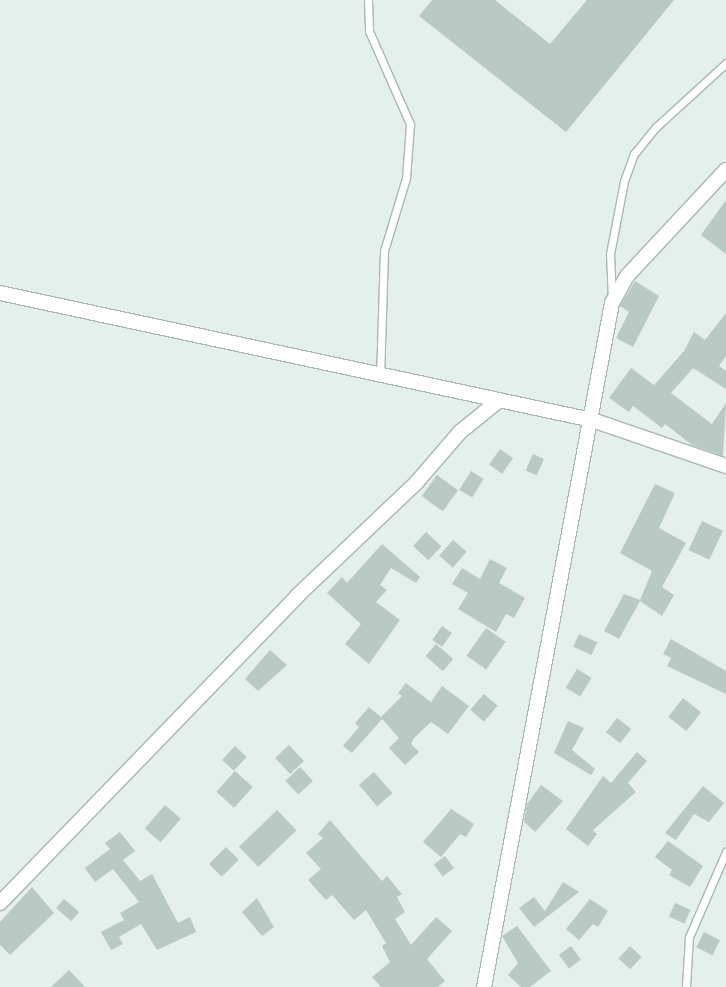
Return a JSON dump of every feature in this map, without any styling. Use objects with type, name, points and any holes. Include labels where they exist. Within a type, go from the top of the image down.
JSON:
[{"type":"street","points":[[484,987],[592,420],[612,304],[627,276],[726,170]]},
{"type":"street","points":[[0,293],[497,402],[592,420],[726,466]]},
{"type":"street","points":[[0,904],[297,596],[497,402]]},
{"type":"lane","points":[[368,0],[369,31],[410,124],[406,178],[384,251],[380,376]]},
{"type":"lane","points":[[612,304],[610,254],[624,181],[634,154],[656,127],[726,63]]},
{"type":"lane","points":[[686,987],[689,938],[726,852]]},
{"type":"building","points":[[432,0],[495,0],[550,44],[587,0],[674,0],[566,132],[419,16]]},
{"type":"building","points":[[726,200],[726,254],[701,235]]},
{"type":"building","points":[[635,281],[659,296],[633,347],[616,338],[629,312],[620,306]]},
{"type":"building","points":[[726,313],[726,356],[719,366],[726,371],[726,389],[693,368],[671,393],[712,424],[726,403],[723,456],[692,445],[665,424],[662,428],[633,406],[629,412],[609,398],[631,368],[654,385],[684,351],[694,332],[705,340]]},
{"type":"building","points":[[500,449],[513,458],[502,474],[489,465]]},
{"type":"building","points":[[533,454],[544,459],[537,475],[526,470]]},
{"type":"building","points":[[471,471],[484,479],[472,498],[459,490]]},
{"type":"building","points":[[437,475],[458,490],[443,511],[422,496]]},
{"type":"building","points":[[655,484],[675,493],[659,528],[686,543],[662,587],[674,595],[662,616],[640,601],[619,639],[604,631],[624,594],[640,600],[652,571],[620,553]]},
{"type":"building","points":[[702,521],[723,531],[709,560],[688,550]]},
{"type":"building","points":[[426,532],[441,546],[428,560],[413,546]]},
{"type":"building","points":[[453,540],[467,552],[453,568],[439,556]]},
{"type":"building","points":[[382,544],[420,577],[416,583],[391,568],[380,585],[387,590],[376,602],[400,620],[369,664],[345,644],[361,624],[327,593],[342,577],[347,583]]},
{"type":"building","points":[[490,559],[507,568],[499,583],[525,598],[514,618],[506,614],[496,632],[458,609],[468,593],[452,584],[462,568],[480,579]]},
{"type":"building","points":[[442,626],[452,633],[442,647],[432,640]]},
{"type":"building","points":[[486,628],[506,642],[486,670],[466,656]]},
{"type":"building","points":[[579,634],[597,642],[592,655],[573,647]]},
{"type":"building","points":[[671,639],[726,671],[726,694],[667,666],[671,658],[663,654]]},
{"type":"building","points":[[436,644],[453,659],[443,671],[426,656]]},
{"type":"building","points":[[270,650],[287,665],[258,691],[245,679]]},
{"type":"building","points":[[577,669],[592,678],[580,697],[566,688]]},
{"type":"building","points":[[406,683],[431,702],[442,686],[469,706],[448,734],[431,722],[414,738],[411,744],[419,752],[405,765],[389,748],[399,738],[382,719],[352,753],[343,746],[359,727],[355,723],[369,707],[381,717],[402,696],[398,693]]},
{"type":"building","points":[[484,694],[498,706],[484,722],[470,710]]},
{"type":"building","points":[[683,698],[701,712],[686,731],[668,717]]},
{"type":"building","points":[[617,718],[631,729],[620,743],[606,732]]},
{"type":"building","points":[[568,721],[584,728],[572,750],[595,769],[591,775],[554,753]]},
{"type":"building","points":[[289,745],[304,761],[290,774],[275,758]]},
{"type":"building","points":[[235,746],[247,757],[234,771],[222,760]]},
{"type":"building","points":[[637,752],[647,761],[628,783],[636,792],[593,830],[597,834],[588,846],[566,829],[603,776],[611,783]]},
{"type":"building","points":[[300,767],[313,781],[298,795],[285,781]]},
{"type":"building","points":[[235,771],[253,787],[234,808],[216,792]]},
{"type":"building","points":[[374,772],[392,793],[377,806],[359,785]]},
{"type":"building","points":[[541,785],[563,801],[535,832],[524,822],[527,804]]},
{"type":"building","points":[[703,786],[724,803],[709,822],[694,814],[676,840],[665,833]]},
{"type":"building","points":[[165,805],[181,819],[161,842],[145,828]]},
{"type":"building","points":[[451,809],[474,824],[466,837],[460,834],[441,857],[423,842]]},
{"type":"building","points":[[277,810],[296,830],[258,867],[239,847]]},
{"type":"building","points":[[330,820],[382,881],[387,876],[402,894],[397,897],[405,912],[395,919],[411,945],[436,917],[452,931],[427,959],[445,981],[438,987],[381,987],[372,977],[390,962],[382,946],[386,943],[366,910],[354,920],[332,895],[326,900],[308,880],[321,869],[306,853],[323,838],[318,834]]},
{"type":"building","points":[[120,832],[135,851],[123,860],[140,881],[152,874],[178,923],[190,917],[196,932],[157,950],[141,924],[119,937],[123,944],[111,950],[101,932],[124,920],[120,913],[139,902],[113,869],[95,882],[85,868],[110,849],[105,843]]},
{"type":"building","points":[[668,841],[703,866],[690,887],[669,875],[672,870],[655,857]]},
{"type":"building","points":[[226,847],[239,860],[222,877],[209,864]]},
{"type":"building","points":[[445,856],[454,868],[443,876],[434,864]]},
{"type":"building","points":[[563,882],[579,892],[534,927],[519,908],[534,897],[545,911]]},
{"type":"building","points":[[32,887],[54,913],[10,955],[0,945],[0,922]]},
{"type":"building","points":[[257,898],[274,927],[262,936],[242,912]]},
{"type":"building","points":[[64,899],[79,912],[71,921],[56,908]]},
{"type":"building","points":[[590,899],[608,911],[598,927],[593,924],[579,940],[566,929]]},
{"type":"building","points":[[675,903],[691,910],[684,924],[669,917]]},
{"type":"building","points":[[517,926],[551,971],[530,987],[521,987],[508,975],[518,963],[502,936]]},
{"type":"building","points":[[704,932],[720,940],[712,955],[696,947]]},
{"type":"building","points":[[571,946],[581,960],[569,969],[559,955]]},
{"type":"building","points":[[630,946],[642,957],[630,969],[618,958]]},
{"type":"building","points":[[69,970],[85,987],[51,987]]}]
